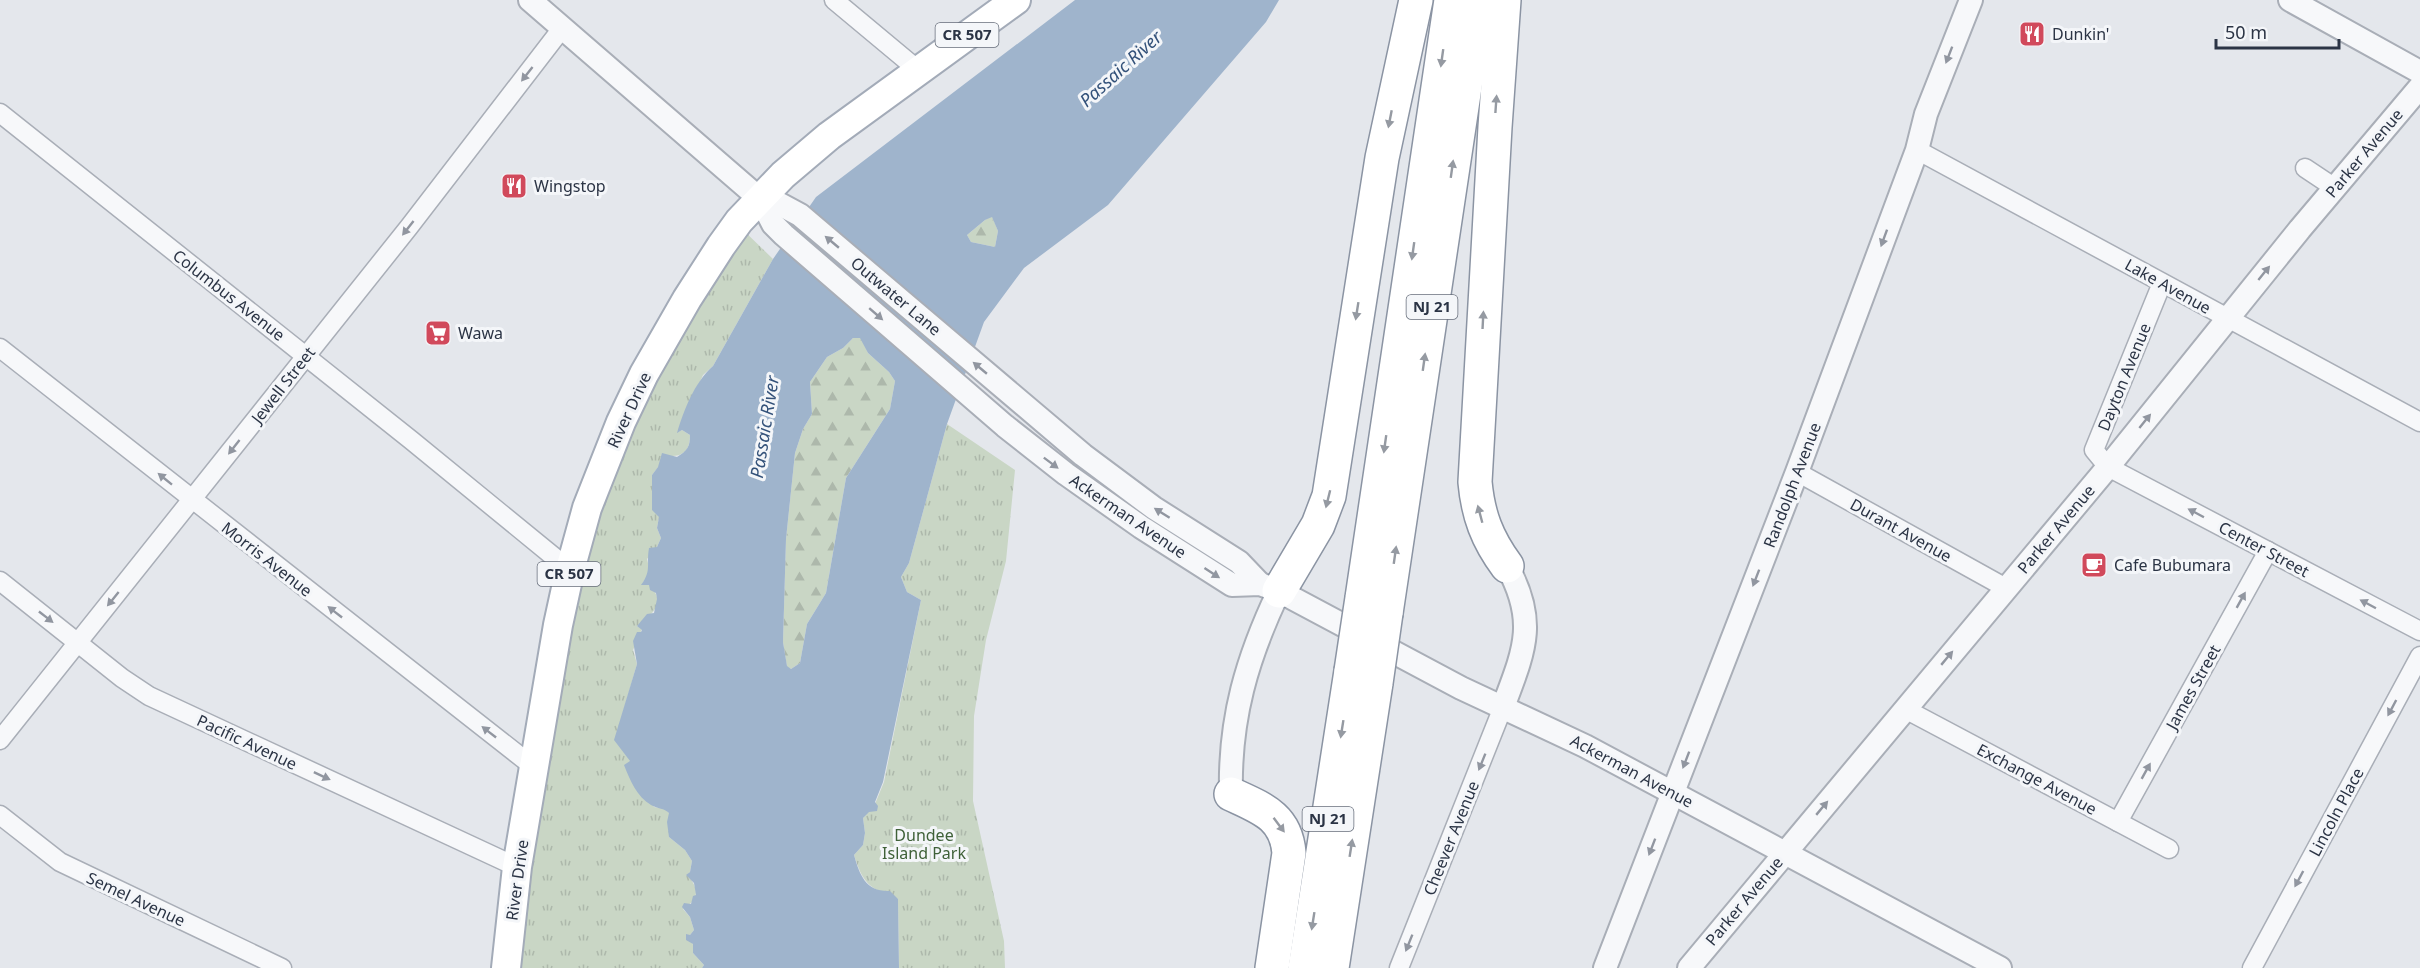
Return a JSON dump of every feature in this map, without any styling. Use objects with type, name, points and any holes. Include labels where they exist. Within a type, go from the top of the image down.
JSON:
[{"type":"highway","points":[[1269,587],[1318,525],[1329,496],[1375,202],[1394,96],[1416,0]]},
{"type":"highway","name":"NJ 21","points":[[1374,606],[1451,0]]},
{"type":"highway","name":"NJ 21","points":[[1305,968],[1363,677],[1478,0]]},
{"type":"highway","points":[[1504,0],[1493,151],[1475,482],[1481,521],[1488,538],[1507,566]]},
{"type":"highway","name":"NJ 21","points":[[1332,968],[1363,677]]},
{"type":"highway","points":[[1231,794],[1271,815],[1281,825],[1288,838],[1289,853],[1272,968]]},
{"type":"main road","name":"River Drive","points":[[506,968],[517,867],[558,625],[570,570],[587,508],[621,422],[644,374],[715,255],[760,199],[806,155],[918,70],[1016,0]]},
{"type":"street","name":"Outwater Lane","points":[[530,0],[760,199],[773,224],[784,235],[1005,426]]},
{"type":"street","points":[[834,0],[918,70]]},
{"type":"street","name":"Randolph Avenue","points":[[1605,968],[1797,472],[1917,150],[1926,114],[1971,0]]},
{"type":"street","points":[[2289,0],[2420,72]]},
{"type":"street","name":"Jewell Street","points":[[0,740],[192,501],[563,27]]},
{"type":"street","name":"Parker Avenue","points":[[1689,968],[2108,467],[2227,319],[2420,87]]},
{"type":"street","name":"Columbus Avenue","points":[[0,113],[306,356],[570,570]]},
{"type":"street","name":"Lake Avenue","points":[[1917,150],[2420,422]]},
{"type":"street","points":[[2305,168],[2335,188]]},
{"type":"street","name":"Outwater Lane","points":[[760,199],[774,201],[800,215],[1025,406]]},
{"type":"street","name":"Dayton Avenue","points":[[2108,467],[2094,450],[2162,283]]},
{"type":"street","name":"Morris Avenue","points":[[0,348],[535,768]]},
{"type":"street","name":"Ackerman Avenue","points":[[1025,406],[1130,490],[1239,562],[1269,587],[1424,668],[1585,746],[2000,968]]},
{"type":"street","name":"Ackerman Avenue","points":[[1005,426],[1066,474],[1141,527],[1232,585],[1269,587]]},
{"type":"street","name":"Center Street","points":[[2108,467],[2420,632]]},
{"type":"street","name":"Durant Avenue","points":[[1797,472],[2006,588]]},
{"type":"street","name":"James Street","points":[[2118,822],[2268,551]]},
{"type":"street","points":[[1503,707],[1517,670],[1526,626],[1525,606],[1507,566]]},
{"type":"street","name":"Pacific Avenue","points":[[0,581],[148,696],[517,867]]},
{"type":"street","points":[[1231,794],[1232,744],[1240,692],[1257,639],[1269,587]]},
{"type":"street","name":"Lincoln Place","points":[[2252,968],[2420,656]]},
{"type":"street","name":"Cheever Avenue","points":[[1399,968],[1503,707]]},
{"type":"street","name":"Exchange Avenue","points":[[1905,709],[2169,849]]},
{"type":"street","name":"Semel Avenue","points":[[0,815],[60,862],[282,968]]},
{"type":"green space","points":[[992,216],[998,231],[995,247],[971,242],[967,235]]},
{"type":"green space","points":[[737,224],[773,259],[713,366],[703,375],[678,432],[682,430],[690,435],[687,449],[681,454],[667,456],[652,475],[659,517],[657,528],[661,538],[647,559],[649,571],[642,585],[649,584],[657,597],[657,603],[653,612],[637,626],[642,629],[633,650],[637,664],[615,740],[628,757],[654,807],[665,809],[669,813],[669,837],[685,850],[692,861],[690,872],[687,875],[694,885],[696,896],[683,909],[690,917],[694,930],[690,935],[694,948],[693,953],[704,965],[702,968],[506,968],[587,508]]},
{"type":"green space","points":[[853,338],[861,338],[868,353],[889,372],[895,381],[890,409],[846,478],[826,593],[807,624],[800,663],[791,669],[787,667],[783,642],[786,539],[795,453],[803,429],[812,414],[810,382],[827,357],[843,348]]},
{"type":"green space","name":"Dundee Island Park","points":[[947,424],[1015,470],[1006,561],[986,640],[974,716],[973,801],[1004,941],[1005,968],[899,968],[898,899],[874,888],[864,879],[854,855],[863,845],[865,833],[863,818],[875,804],[884,782],[921,600],[907,592],[901,577],[909,563]]},
{"type":"water","name":"Passaic River","points":[[1075,0],[1279,0],[1266,22],[1108,205],[1024,268],[984,322],[947,424],[909,563],[901,577],[907,592],[921,600],[883,782],[875,802],[878,806],[877,811],[869,812],[863,818],[865,833],[863,845],[854,855],[862,876],[870,886],[882,891],[890,891],[898,899],[899,968],[702,968],[704,965],[693,953],[693,944],[686,940],[686,934],[690,935],[694,930],[690,917],[682,907],[684,903],[691,904],[693,896],[696,895],[694,883],[686,875],[690,872],[692,861],[685,850],[669,837],[667,822],[669,813],[646,802],[634,788],[624,765],[630,761],[614,740],[637,664],[633,641],[637,632],[642,630],[637,626],[647,614],[654,613],[657,599],[656,593],[650,590],[649,585],[641,585],[648,571],[649,548],[657,547],[661,538],[657,528],[659,517],[652,510],[652,475],[658,467],[662,453],[677,457],[687,448],[690,435],[682,430],[677,433],[690,397],[700,380],[713,366],[773,259],[816,197]],"holes":[[[992,217],[998,231],[995,247],[971,242],[967,235]],[[853,338],[860,338],[868,353],[889,372],[895,381],[890,409],[846,478],[826,593],[807,624],[800,663],[791,669],[787,666],[783,642],[786,539],[795,453],[803,429],[812,414],[810,382],[827,357],[843,348]]]},
{"type":"place","name":"Dunkin'","points":[[2032,34]]},
{"type":"place","name":"Wingstop","points":[[514,186]]},
{"type":"place","name":"Wawa","points":[[438,333]]},
{"type":"place","name":"Cafe Bubumara","points":[[2094,565]]}]
